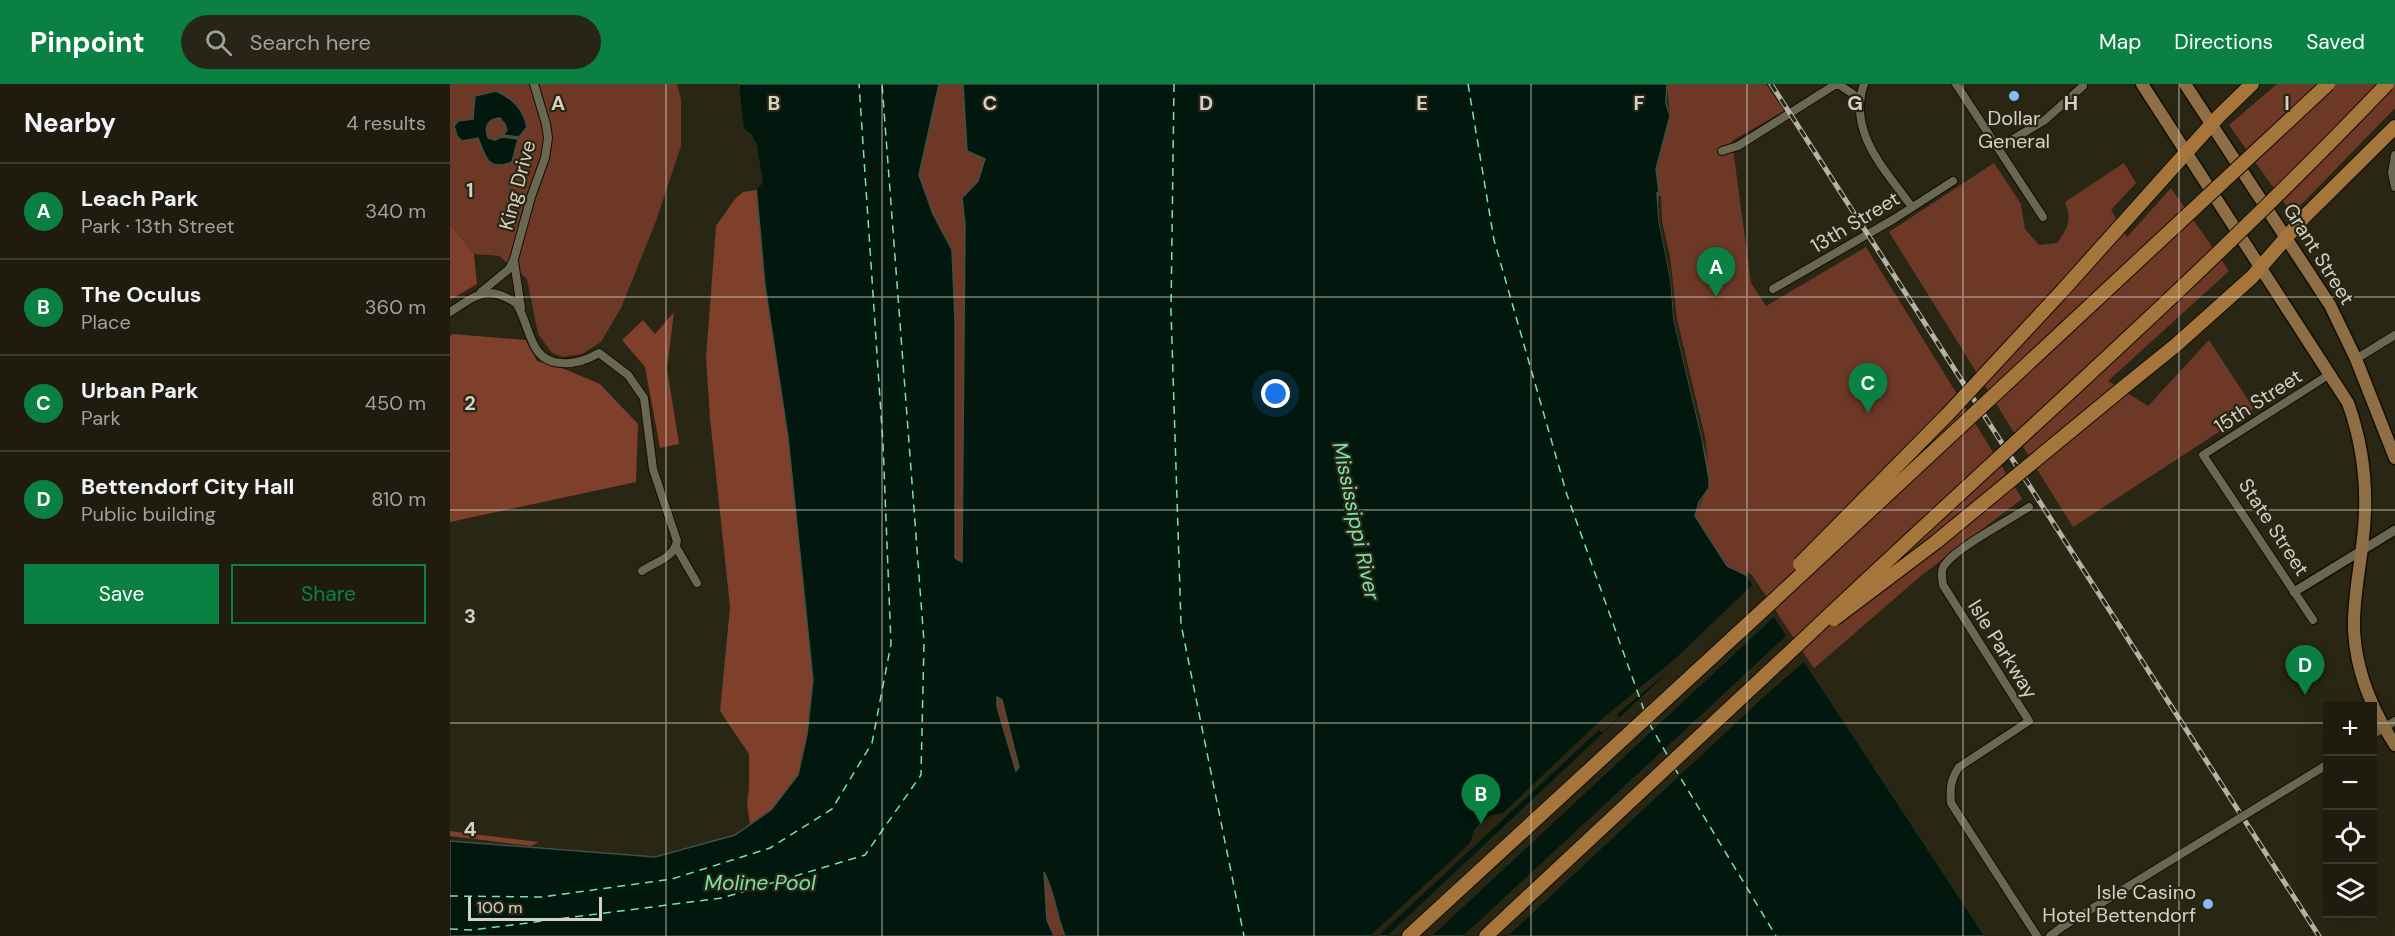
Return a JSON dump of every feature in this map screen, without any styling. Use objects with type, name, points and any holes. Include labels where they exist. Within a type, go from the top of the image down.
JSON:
[{"type":"highway","points":[[1774,600],[1810,553],[1954,408],[2212,124],[2252,84]]},
{"type":"highway","points":[[1410,936],[2328,84]]},
{"type":"highway","points":[[1486,936],[1947,504],[2041,420],[2293,180],[2387,84]]},
{"type":"highway","points":[[1805,638],[1880,586],[2176,345],[2261,268],[2286,237],[2395,127]]},
{"type":"main road","points":[[2142,84],[2348,403],[2361,446],[2366,485],[2355,610],[2356,648],[2365,686],[2389,725],[2395,745]]},
{"type":"main road","name":"Grant Street","points":[[2185,84],[2330,305],[2356,359],[2395,458]]},
{"type":"street","name":"King Drive","points":[[514,259],[547,147],[546,124],[534,84]]},
{"type":"street","points":[[1722,151],[1738,146],[1837,84],[1853,94],[1860,103]]},
{"type":"street","points":[[1864,84],[1860,103],[1860,120],[1868,145],[1912,207]]},
{"type":"street","points":[[1956,84],[2043,217]]},
{"type":"street","points":[[1998,148],[2045,120],[2083,86]]},
{"type":"street","points":[[2395,156],[2392,174],[2395,187]]},
{"type":"street","name":"13th Street","points":[[1773,289],[1953,181]]},
{"type":"street","points":[[450,312],[477,295],[509,269],[514,259]]},
{"type":"street","points":[[514,259],[521,310],[533,345],[544,359],[556,363],[580,362],[599,353],[628,375],[644,398],[653,469],[676,536],[676,547],[697,583]]},
{"type":"street","points":[[477,295],[486,291],[499,294],[516,303],[521,310]]},
{"type":"street","points":[[2356,359],[2395,335]]},
{"type":"street","name":"15th Street","points":[[2203,455],[2330,374]]},
{"type":"street","name":"State Street","points":[[2203,455],[2313,620]]},
{"type":"street","name":"Isle Parkway","points":[[2029,507],[1966,548],[1946,563],[1941,572],[1943,585],[2029,721],[1959,768],[1953,776],[1950,787],[1951,803],[2037,936]]},
{"type":"street","points":[[2294,592],[2395,530]]},
{"type":"street","points":[[642,571],[663,559],[676,547]]},
{"type":"street","points":[[2050,936],[2323,767]]},
{"type":"shaded area","points":[[450,84],[677,84],[681,99],[681,146],[656,221],[621,308],[601,342],[582,354],[563,357],[552,353],[538,334],[527,279],[499,256],[474,254],[450,224]]},
{"type":"shaded area","points":[[939,84],[963,84],[967,151],[985,159],[978,181],[962,198],[965,224],[963,562],[955,558],[955,320],[952,250],[933,214],[919,175]]},
{"type":"shaded area","points":[[1667,84],[1766,84],[1784,111],[1732,141],[1751,283],[1766,306],[1866,247],[2022,499],[1922,575],[1812,670],[1750,577],[1727,566],[1695,516],[1709,479],[1698,418],[1689,458],[1659,221],[1657,177],[1655,177],[1670,116]]},
{"type":"shaded area","points":[[2277,84],[2395,84],[2395,108],[2292,214],[2229,125]]},
{"type":"shaded area","points":[[1994,163],[2021,204],[2025,229],[2039,245],[2057,243],[2064,233],[2068,224],[2065,202],[2124,163],[2136,183],[2111,210],[2127,237],[2171,188],[2229,271],[2108,381],[2148,406],[2209,340],[2254,409],[2073,527],[1889,232]]},
{"type":"shaded area","points":[[756,190],[765,285],[788,437],[813,680],[807,735],[798,775],[771,810],[750,824],[747,803],[749,754],[720,711],[730,607],[706,358],[716,226],[735,199],[743,192]]},
{"type":"shaded area","points":[[450,224],[474,254],[477,284],[450,300]]},
{"type":"shaded area","points":[[674,312],[667,369],[679,444],[660,448],[645,367],[622,340],[643,320],[655,334]]},
{"type":"shaded area","points":[[453,334],[526,340],[537,361],[562,368],[600,384],[638,424],[636,482],[450,522],[450,336]]},
{"type":"shaded area","points":[[997,696],[1002,700],[1019,767],[1015,771],[997,707]]},
{"type":"shaded area","points":[[450,831],[539,842],[531,846],[450,836]]},
{"type":"shaded area","points":[[1043,870],[1065,936],[1054,936],[1047,921]]},
{"type":"water","points":[[739,84],[939,84],[919,175],[933,214],[952,250],[955,320],[955,558],[962,562],[965,224],[962,198],[978,181],[985,159],[967,151],[963,84],[1667,84],[1666,103],[1670,116],[1656,169],[1659,192],[1657,193],[1659,221],[1671,281],[1674,320],[1702,438],[1709,479],[1709,488],[1699,502],[1695,516],[1727,566],[1750,577],[1988,936],[1065,936],[1051,887],[1044,872],[1047,920],[1054,936],[450,936],[450,841],[655,857],[735,835],[771,810],[798,775],[807,735],[813,680],[788,437],[765,285],[752,141],[740,122]],"holes":[[[997,697],[1002,700],[1019,767],[1016,771],[997,707]]]},
{"type":"water","points":[[496,91],[516,105],[523,114],[527,127],[519,137],[503,135],[507,130],[500,118],[489,122],[486,130],[488,138],[518,139],[512,162],[504,165],[492,164],[489,161],[478,138],[462,141],[457,136],[454,126],[458,121],[473,119],[475,96]]},
{"type":"pier","points":[[736,84],[739,84],[744,128],[752,135],[757,145],[763,183],[756,190],[753,190],[749,142],[740,134],[735,114]]},
{"type":"pier","points":[[1658,196],[1661,196],[1662,221],[1670,256],[1677,319],[1705,437],[1708,462],[1674,320],[1671,281],[1659,221]]},
{"type":"pier","points":[[1747,572],[1752,575],[1991,936],[1984,936],[1804,662],[1508,936],[1463,936],[1786,636],[1774,617],[1432,936],[1387,936],[1669,671],[1617,714],[1619,717],[1602,733],[1599,730],[1378,936],[1370,936],[1470,843],[1474,830],[1479,824],[1491,815],[1503,813],[1603,718],[1677,657],[1752,585],[1746,575]]},
{"type":"ferry route","points":[[450,896],[542,897],[672,879],[770,848],[832,809],[872,743],[891,644],[883,444],[859,84]]},
{"type":"ferry route","points":[[450,929],[472,930],[722,898],[865,855],[921,775],[924,642],[882,84]]},
{"type":"ferry route","points":[[1174,84],[1171,311],[1181,624],[1244,936]]},
{"type":"ferry route","points":[[1468,84],[1494,240],[1567,495],[1644,710]]},
{"type":"ferry route","points":[[1649,723],[1669,758]]},
{"type":"ferry route","points":[[1674,767],[1776,936]]},
{"type":"railway","points":[[1771,84],[2319,936]]},
{"type":"place","name":"Dollar General","points":[[2014,96]]},
{"type":"place","name":"Leach Park","points":[[1716,297]]},
{"type":"place","name":"Urban Park","points":[[1868,413]]},
{"type":"place","name":"Bettendorf City Hall","points":[[2305,695]]},
{"type":"place","name":"The Oculus","points":[[1481,824]]},
{"type":"place","name":"Isle Casino Hotel Bettendorf","points":[[2208,904]]},
{"type":"water label","name":"Mississippi River","points":[[1356,521]]},
{"type":"water label","name":"Moline Pool","points":[[760,883]]}]
